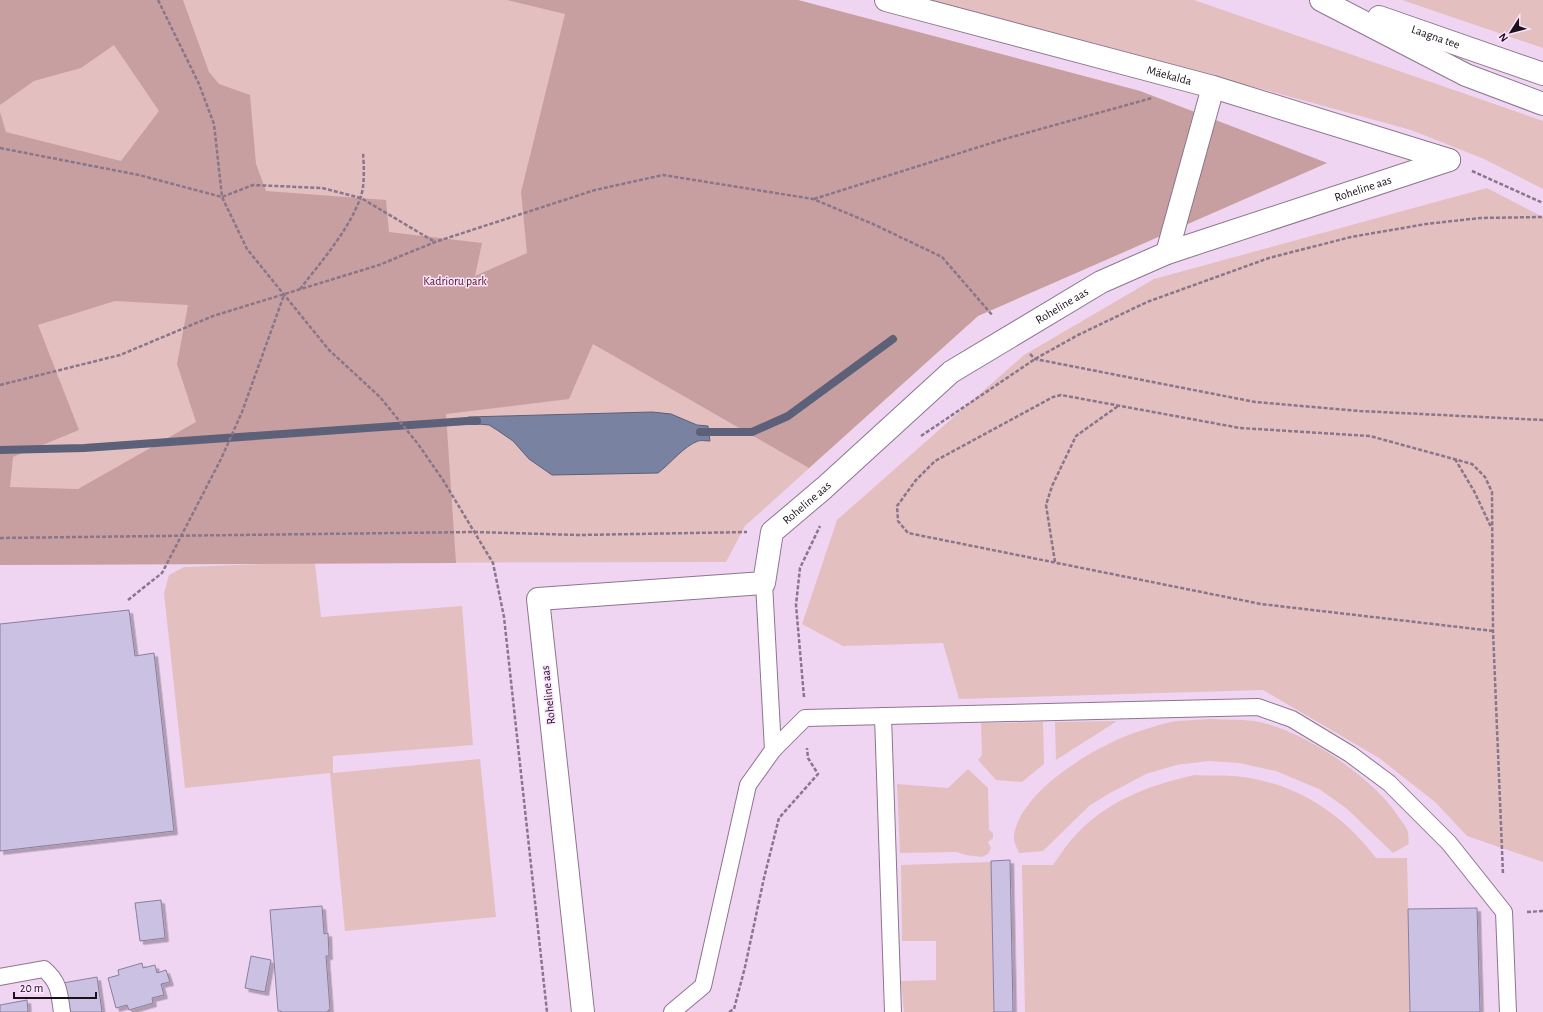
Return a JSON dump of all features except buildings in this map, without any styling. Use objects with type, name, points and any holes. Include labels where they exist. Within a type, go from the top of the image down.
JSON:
[{"type":"street","name":"Mäekalda","points":[[886,0],[1213,87],[1449,160]]},
{"type":"street","points":[[1321,0],[1466,75],[1543,104]]},
{"type":"street","name":"Laagna tee","points":[[1328,0],[1543,74]]},
{"type":"street","points":[[1167,253],[1213,87]]},
{"type":"street","name":"Roheline aas","points":[[583,1012],[538,599],[764,583],[772,532],[824,488],[951,372],[1101,282],[1167,253],[1449,160]]},
{"type":"lane","points":[[764,583],[773,750]]},
{"type":"lane","points":[[672,1012],[703,986],[748,785],[773,750],[805,718],[1258,707],[1292,719],[1350,754],[1389,783],[1449,844],[1504,912],[1508,1012]]},
{"type":"lane","points":[[882,716],[893,1012]]},
{"type":"lane","points":[[0,977],[44,969],[53,977],[58,985],[62,1012]]},
{"type":"path","points":[[158,0],[199,84],[214,124],[222,198],[247,249],[330,350],[380,397],[418,444],[443,480],[494,563],[504,618],[546,1012]]},
{"type":"path","points":[[813,199],[1001,140],[1157,96]]},
{"type":"path","points":[[0,148],[139,175],[222,198],[253,185],[322,188],[361,198],[435,242]]},
{"type":"path","points":[[300,290],[343,233],[361,198],[364,170],[363,153]]},
{"type":"path","points":[[1449,160],[1543,203]]},
{"type":"path","points":[[0,385],[120,355],[212,316],[379,265],[435,242],[595,190],[662,175],[813,199],[873,224],[942,257],[986,309],[1035,359],[1255,402],[1360,411],[1543,420]]},
{"type":"path","points":[[919,437],[1035,359],[1078,335],[1147,302],[1269,258],[1351,237],[1426,224],[1480,218],[1543,216]]},
{"type":"path","points":[[128,600],[162,573],[221,459],[242,412],[284,295]]},
{"type":"path","points":[[1493,631],[1261,604],[908,533],[898,521],[896,506],[916,480],[935,461],[1053,396],[1061,395],[1240,428],[1370,436],[1472,464],[1485,477],[1492,492],[1493,631],[1504,912],[1543,911]]},
{"type":"path","points":[[1055,562],[1046,505],[1052,486],[1076,436],[1118,406]]},
{"type":"path","points":[[1454,459],[1474,491],[1492,529]]},
{"type":"path","points":[[729,1012],[734,1009],[745,967],[764,878],[779,818],[818,774],[808,758],[796,605],[800,568],[822,522]]},
{"type":"path","points":[[0,538],[475,532],[579,535],[772,532]]},
{"type":"green space","name":"Kadrioru park","points":[[0,0],[798,0],[1140,91],[1327,163],[978,316],[745,526],[726,562],[315,563],[321,617],[462,606],[473,745],[333,756],[333,773],[480,759],[496,917],[345,931],[330,773],[185,788],[164,593],[169,575],[184,567],[289,563],[0,565]]},
{"type":"green space","name":"Kadrioru park","points":[[0,0],[183,0],[209,72],[219,84],[250,95],[256,164],[266,191],[386,200],[389,232],[482,243],[475,276],[527,253],[521,192],[565,14],[507,0],[798,0],[1140,91],[1327,163],[978,316],[809,468],[593,344],[569,399],[446,414],[456,563],[0,565],[0,112],[6,132],[121,161],[159,111],[114,45],[81,68],[34,81],[0,105]],"holes":[[[115,301],[188,305],[177,364],[196,422],[78,489],[10,487],[13,457],[79,430],[38,325]]]},
{"type":"green space","points":[[931,0],[1194,0],[1543,121],[1543,189],[1484,159],[1411,130],[1262,89],[1191,72]]},
{"type":"green space","points":[[1402,0],[1543,0],[1543,48]]},
{"type":"green space","points":[[1487,188],[1543,217],[1543,862],[1467,836],[1435,802],[1379,758],[1263,690],[959,699],[943,643],[843,646],[802,624],[837,520],[1024,355],[1154,279]]},
{"type":"green space","points":[[1211,719],[1249,720],[1273,726],[1294,734],[1336,758],[1355,772],[1389,803],[1407,829],[1409,844],[1393,853],[1346,808],[1319,789],[1276,771],[1239,763],[1209,761],[1176,765],[1146,774],[1089,806],[1043,851],[1019,853],[1015,844],[1014,836],[1020,818],[1031,801],[1065,770],[1106,745],[1143,730],[1165,723]]},
{"type":"green space","points":[[1117,721],[1056,760],[1055,722]]},
{"type":"green space","points":[[1043,722],[1044,764],[1022,782],[996,780],[978,760],[982,755],[981,723]]},
{"type":"green space","points":[[968,769],[988,788],[989,830],[993,833],[993,838],[988,842],[991,848],[988,854],[982,857],[956,852],[900,853],[897,784],[948,788]]},
{"type":"green space","points":[[1194,775],[1234,776],[1276,784],[1296,792],[1331,813],[1362,841],[1376,858],[1407,858],[1411,1012],[1025,1012],[1022,865],[1053,865],[1068,843],[1097,815],[1127,797],[1143,790],[1176,779]]},
{"type":"green space","points":[[991,862],[994,1012],[904,1012],[901,981],[936,980],[936,941],[902,941],[901,865]]},
{"type":"water","points":[[652,412],[671,414],[697,425],[708,426],[710,441],[699,441],[693,443],[658,473],[552,475],[529,459],[513,441],[489,425],[467,423],[468,417]]},
{"type":"waterway","points":[[700,432],[752,432],[788,416],[893,339]]},
{"type":"waterway","points":[[0,450],[84,448],[477,421]]}]
